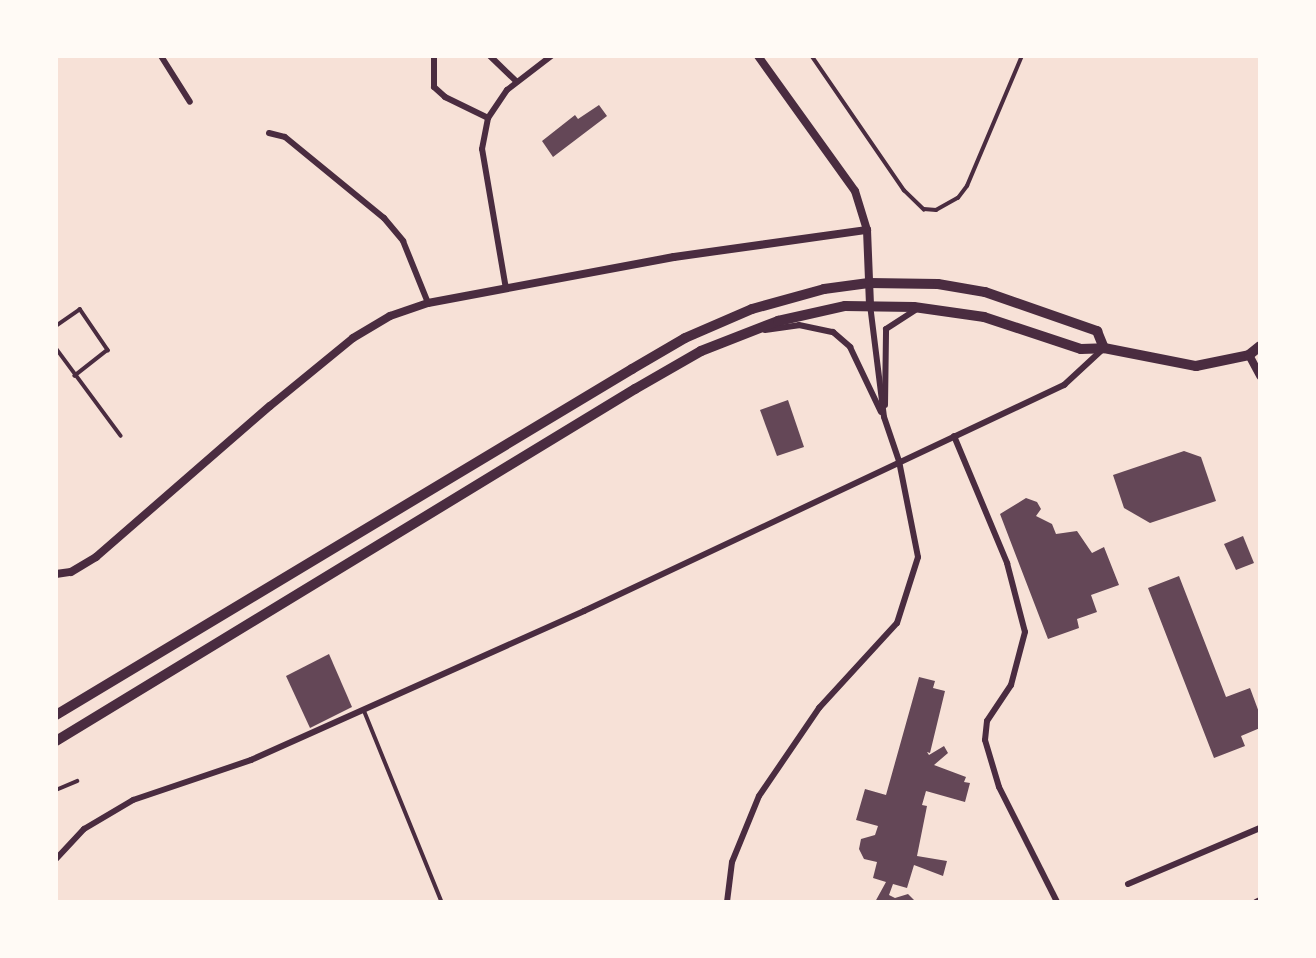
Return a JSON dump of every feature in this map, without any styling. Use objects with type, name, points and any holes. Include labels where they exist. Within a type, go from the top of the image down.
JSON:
[{"type":"main road","points":[[56,715],[685,338],[791,297],[869,283],[938,284],[985,292],[1097,331],[1104,348]]},
{"type":"main road","points":[[56,741],[635,389],[739,334],[812,311],[870,305],[926,308],[984,317],[1081,349],[1104,348],[1196,366],[1249,355],[1260,346]]},
{"type":"street","points":[[161,56],[190,102]]},
{"type":"street","points":[[434,56],[434,86],[446,97],[488,118]]},
{"type":"street","points":[[490,56],[517,82]]},
{"type":"street","points":[[506,289],[482,149],[488,118],[517,82],[551,56]]},
{"type":"street","points":[[758,56],[855,191],[867,230],[870,305],[884,417]]},
{"type":"street","points":[[269,133],[285,137],[384,218],[403,242],[428,303]]},
{"type":"street","points":[[56,574],[71,572],[96,557],[353,338],[390,316],[428,303],[768,241],[867,230]]},
{"type":"street","points":[[884,417],[886,329],[900,316],[926,308]]},
{"type":"street","points":[[727,902],[732,862],[759,796],[819,708],[897,623],[918,557],[899,461],[884,417],[850,347],[833,332],[799,325],[739,334]]},
{"type":"street","points":[[56,859],[84,829],[133,800],[251,760],[364,710],[1064,386],[1104,348]]},
{"type":"street","points":[[1249,355],[1260,376]]},
{"type":"street","points":[[954,436],[1007,563],[1025,632],[1011,685],[986,721],[985,740],[999,788],[1057,902]]},
{"type":"street","points":[[1128,884],[1260,828]]},
{"type":"lane","points":[[812,56],[904,190],[925,209],[936,210],[958,198],[967,186],[1022,56]]},
{"type":"lane","points":[[56,326],[80,309],[108,350],[75,376]]},
{"type":"lane","points":[[56,348],[121,436]]},
{"type":"lane","points":[[364,710],[442,902]]},
{"type":"lane","points":[[56,790],[77,781]]},
{"type":"building","points":[[599,105],[607,116],[553,157],[542,141],[575,115],[578,119]]},
{"type":"building","points":[[788,400],[804,447],[777,456],[760,410]]},
{"type":"building","points":[[1184,451],[1201,457],[1216,501],[1150,523],[1124,508],[1113,475]]},
{"type":"building","points":[[1026,498],[1037,502],[1041,509],[1036,516],[1052,524],[1056,534],[1077,531],[1092,553],[1104,547],[1119,585],[1091,595],[1097,612],[1077,619],[1079,628],[1048,639],[1000,514]]},
{"type":"building","points":[[1243,536],[1254,563],[1236,570],[1224,544]]},
{"type":"building","points":[[1179,576],[1226,697],[1250,688],[1260,715],[1260,728],[1241,736],[1245,746],[1214,758],[1148,588]]},
{"type":"building","points":[[329,654],[352,707],[310,728],[286,676]]},
{"type":"building","points":[[919,677],[935,681],[933,688],[945,691],[930,753],[927,752],[929,755],[944,746],[948,753],[934,765],[966,777],[964,782],[970,783],[965,802],[926,791],[922,805],[927,806],[917,856],[947,861],[943,876],[914,865],[907,888],[893,884],[889,895],[895,898],[908,894],[916,902],[875,902],[886,882],[873,878],[877,862],[864,859],[859,849],[861,839],[875,835],[878,826],[856,820],[865,789],[886,795]]}]
